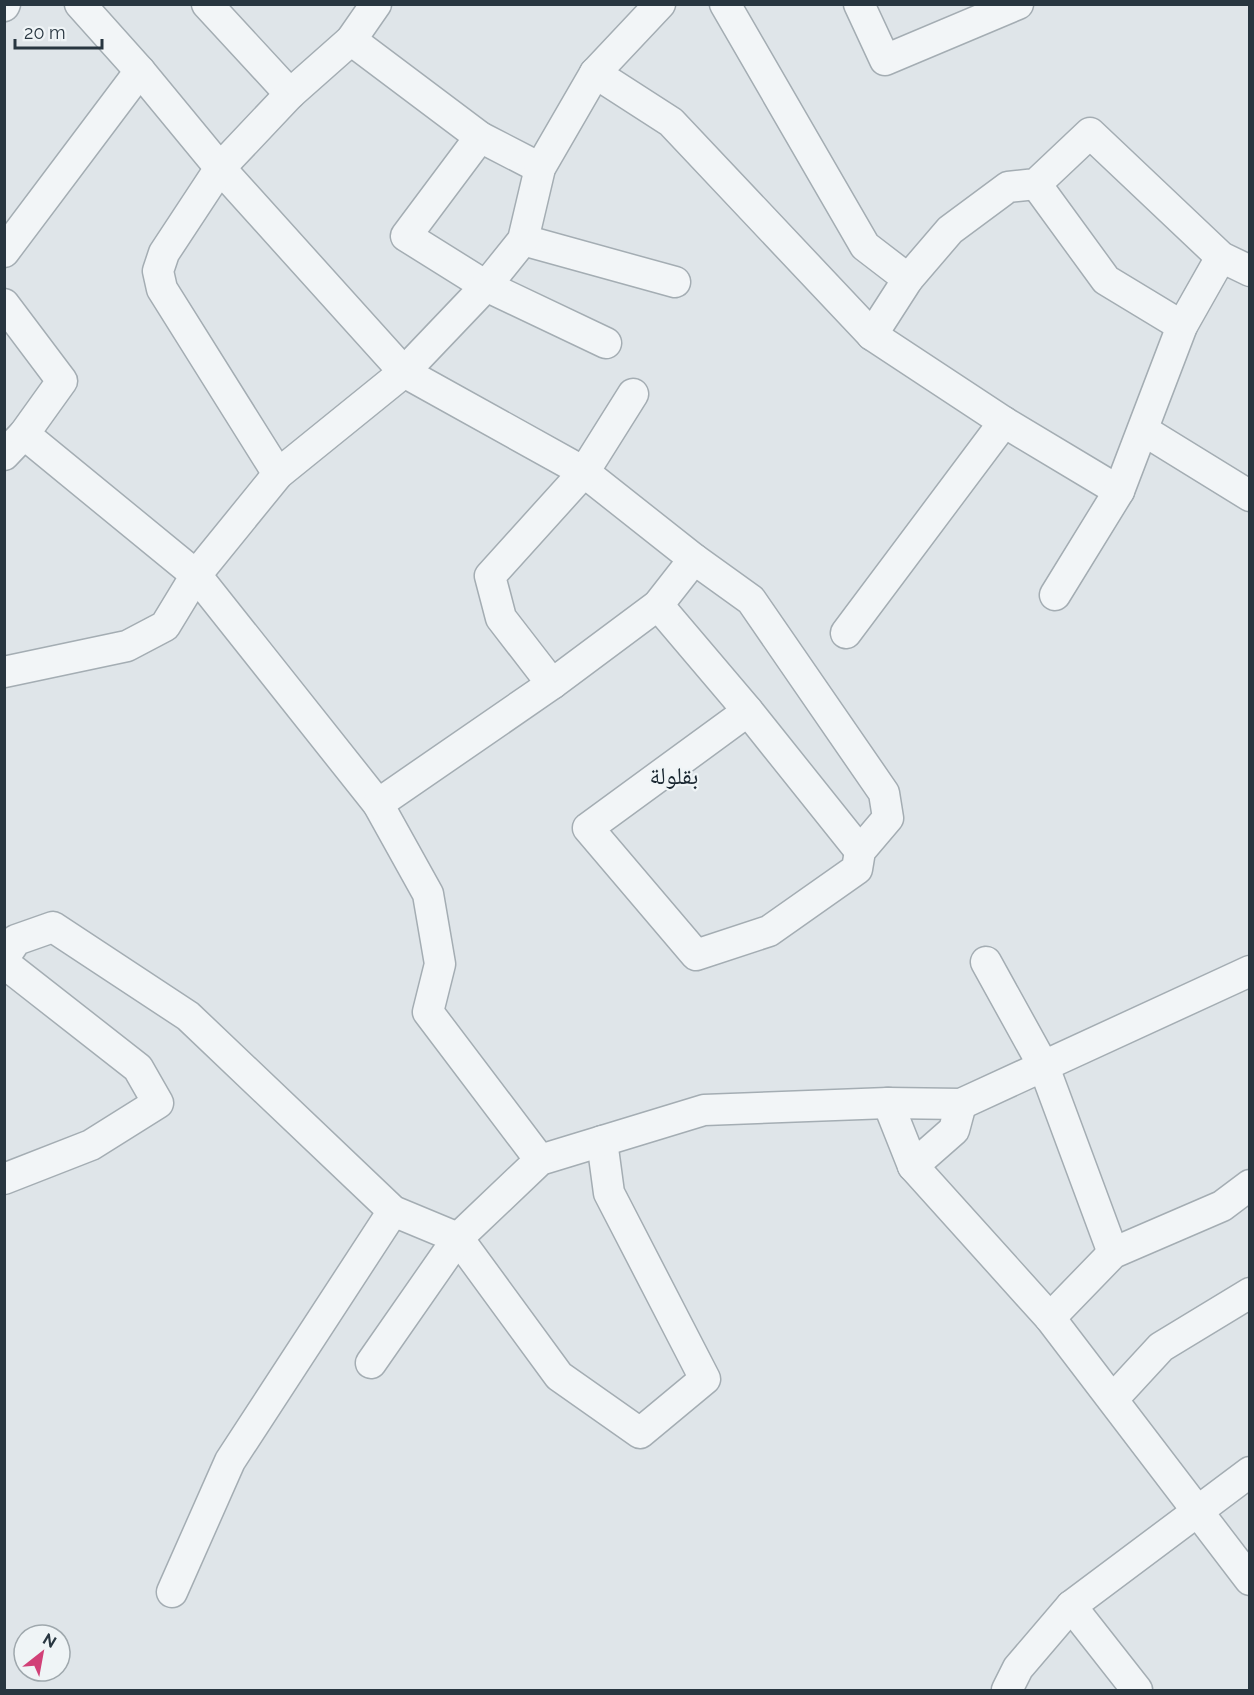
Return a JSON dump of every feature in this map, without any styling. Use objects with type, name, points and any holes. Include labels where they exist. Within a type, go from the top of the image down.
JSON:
[{"type":"street","points":[[80,4],[140,71],[220,168],[405,372],[584,472],[694,559],[751,600],[884,793],[888,818],[860,851],[857,869],[769,931],[696,955],[588,828],[747,711]]},
{"type":"street","points":[[207,4],[290,93]]},
{"type":"street","points":[[278,474],[162,290],[158,271],[164,253],[220,168],[290,93],[351,40],[376,4]]},
{"type":"street","points":[[4,672],[127,646],[165,626],[196,574],[278,474],[405,372],[486,286],[523,240],[540,168],[594,73],[660,4]]},
{"type":"street","points":[[725,4],[865,246],[908,279]]},
{"type":"street","points":[[859,4],[885,60],[1018,4]]},
{"type":"street","points":[[351,40],[480,137],[540,168]]},
{"type":"street","points":[[4,252],[140,71]]},
{"type":"street","points":[[594,73],[671,122],[872,335],[1004,422],[1119,491]]},
{"type":"street","points":[[872,335],[908,279],[950,230],[1008,187],[1036,184],[1090,133],[1221,257],[1250,271]]},
{"type":"street","points":[[480,137],[406,236],[486,286],[606,343]]},
{"type":"street","points":[[1036,184],[1106,280],[1182,326]]},
{"type":"street","points":[[523,240],[675,282]]},
{"type":"street","points":[[1055,595],[1119,491],[1182,326],[1221,257]]},
{"type":"street","points":[[4,304],[62,381],[14,444],[196,574],[378,804],[428,894],[440,964],[428,1012],[540,1160]]},
{"type":"street","points":[[552,684],[501,618],[490,576],[584,472],[633,394]]},
{"type":"street","points":[[846,633],[1004,422]]},
{"type":"street","points":[[1143,430],[1250,496]]},
{"type":"street","points":[[378,804],[552,684],[658,604],[694,559]]},
{"type":"street","points":[[658,604],[860,851]]},
{"type":"street","points":[[4,958],[16,940],[53,927],[188,1016],[393,1212],[459,1238],[560,1376],[640,1433],[705,1379],[609,1193],[602,1141]]},
{"type":"street","points":[[986,962],[1044,1067],[1113,1253]]},
{"type":"street","points":[[4,963],[138,1068],[158,1103],[91,1145],[4,1179]]},
{"type":"street","points":[[371,1364],[459,1238],[540,1160],[704,1110],[888,1103],[961,1104],[1250,971]]},
{"type":"street","points":[[888,1103],[913,1166],[1050,1318],[1250,1580]]},
{"type":"street","points":[[913,1166],[954,1130],[961,1104]]},
{"type":"street","points":[[1050,1318],[1113,1253],[1222,1206],[1250,1185]]},
{"type":"street","points":[[172,1592],[230,1461],[393,1212]]},
{"type":"street","points":[[1113,1399],[1161,1347],[1250,1293]]},
{"type":"street","points":[[1007,1690],[1018,1668],[1071,1606],[1197,1509],[1250,1472]]},
{"type":"street","points":[[1071,1606],[1137,1690]]},
{"type":"district","name":"بقلولة","points":[[674,776]]}]
